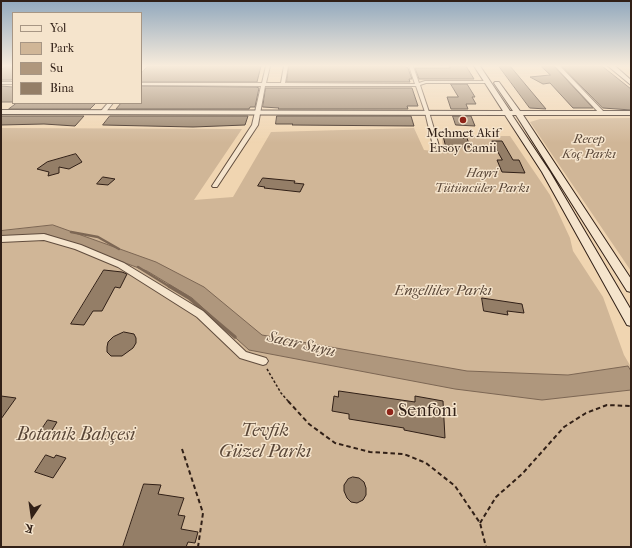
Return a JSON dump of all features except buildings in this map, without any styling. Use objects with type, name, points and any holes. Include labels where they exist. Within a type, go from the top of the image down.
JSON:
[{"type":"main road","points":[[494,92],[546,172],[631,321]]},
{"type":"main road","points":[[503,92],[631,288]]},
{"type":"main road","points":[[1,112],[257,111],[631,114]]},
{"type":"street","points":[[215,186],[255,125],[262,92]]},
{"type":"street","points":[[419,92],[427,112],[436,146]]},
{"type":"street","points":[[581,92],[602,113]]},
{"type":"street","points":[[103,112],[110,104]]},
{"type":"street","points":[[1,239],[44,236],[78,247],[121,266],[200,314],[243,355],[263,361]]},
{"type":"path","points":[[263,361],[281,393],[308,424],[335,443],[370,452],[404,454],[426,463],[455,486],[480,523],[486,547]]},
{"type":"path","points":[[480,523],[496,497],[523,472],[564,427],[586,413],[607,405],[631,406]]},
{"type":"path","points":[[182,449],[203,513],[198,547]]},
{"type":"green space","name":"Recep Koç Parkı","points":[[631,118],[631,271],[530,122],[540,119]]},
{"type":"green space","points":[[1,128],[242,129],[194,200],[233,197],[271,132],[414,128],[424,150],[443,152],[442,136],[510,136],[550,195],[570,238],[573,251],[603,297],[624,355],[631,367],[631,547],[1,547]]},
{"type":"water","points":[[53,225],[156,262],[204,287],[262,335],[467,371],[568,375],[628,366],[631,371],[631,390],[542,400],[455,389],[249,350],[192,298],[147,271],[46,234],[1,239],[1,231]]},
{"type":"waterway","name":"Sacır Suyu","points":[[71,232],[98,237],[119,249]]},
{"type":"waterway","name":"Sacır Suyu","points":[[138,267],[170,287]]},
{"type":"waterway","name":"Sacır Suyu","points":[[169,286],[189,298],[235,337]]},
{"type":"place","name":"Mehmet Akif Ersoy Camii","points":[[463,120]]},
{"type":"place","name":"Senfoni","points":[[390,412]]},
{"type":"park label","name":"Hayri Tütüncüler Parkı","points":[[482,182]]},
{"type":"park label","name":"Engelliler Parkı","points":[[443,291]]},
{"type":"park label","name":"Botanik Bahçesi","points":[[76,436]]},
{"type":"park label","name":"Tevfik Güzel Parkı","points":[[265,442]]}]
